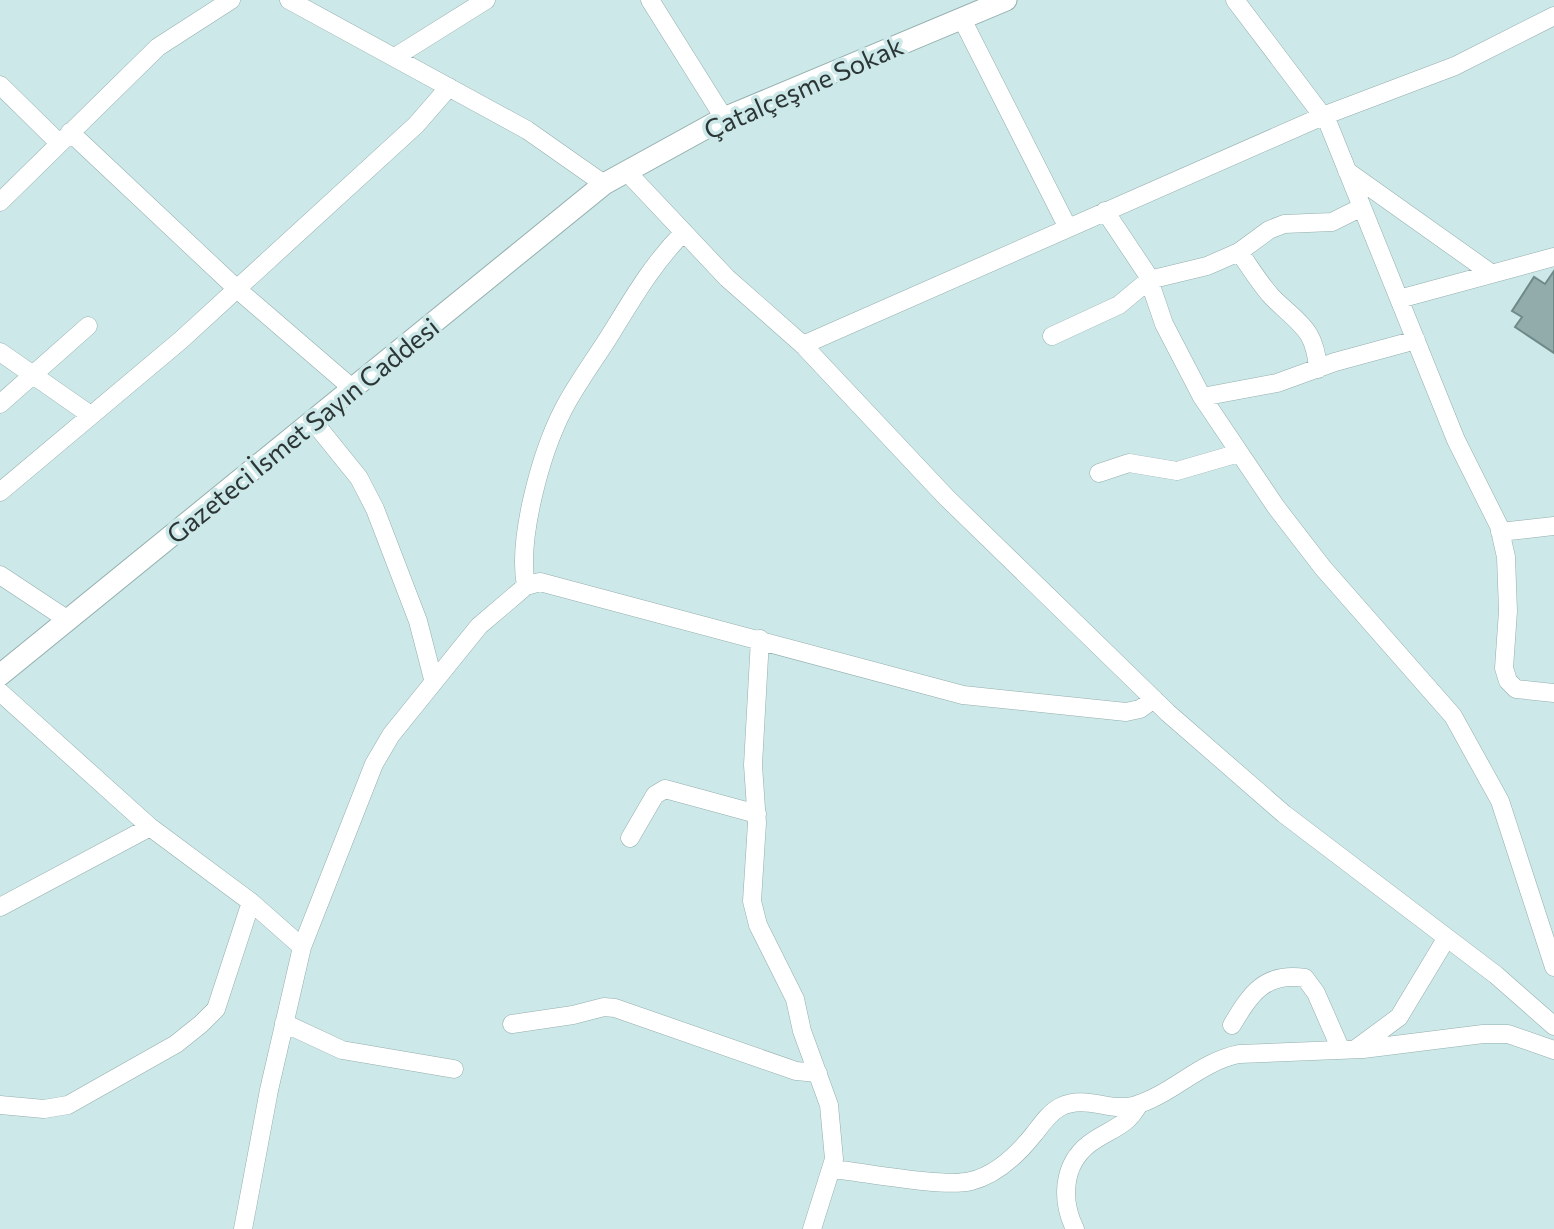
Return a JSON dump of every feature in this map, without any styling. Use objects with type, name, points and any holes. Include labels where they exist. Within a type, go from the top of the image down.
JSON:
[{"type":"street","points":[[0,202],[158,47],[231,0]]},
{"type":"street","points":[[289,0],[527,130],[604,184]]},
{"type":"street","points":[[395,57],[486,0]]},
{"type":"street","points":[[650,0],[724,118]]},
{"type":"street","points":[[1235,0],[1323,117],[1456,440],[1500,532],[1506,557],[1508,611],[1504,668],[1508,681],[1516,689],[1554,693]]},
{"type":"street","name":"Çatalçeşme Sokak","points":[[604,184],[724,118],[1001,1]]},
{"type":"street","points":[[803,345],[1323,117],[1455,66],[1554,16]]},
{"type":"street","points":[[962,19],[1068,228]]},
{"type":"street","points":[[0,85],[65,138],[352,388]]},
{"type":"street","points":[[0,492],[89,414],[181,340],[416,124],[449,87]]},
{"type":"street","points":[[627,172],[727,278],[803,345],[946,497],[1154,699],[1252,788],[1496,975],[1554,1026]]},
{"type":"street","points":[[1347,172],[1492,274]]},
{"type":"street","name":"Gazeteci İsmet Sayın Caddesi","points":[[0,675],[604,184]]},
{"type":"street","points":[[1052,336],[1119,305],[1149,280],[1207,266],[1239,252],[1269,230],[1284,224],[1318,225],[1362,207]]},
{"type":"street","points":[[1105,211],[1149,280],[1164,324],[1202,397],[1276,508],[1323,568],[1453,716],[1500,801],[1554,967]]},
{"type":"street","points":[[526,586],[522,565],[526,532],[537,484],[562,411],[657,259],[684,232]]},
{"type":"street","points":[[1239,252],[1272,296],[1304,325],[1316,346],[1318,369]]},
{"type":"street","points":[[1399,299],[1554,257]]},
{"type":"street","points":[[0,404],[88,326]]},
{"type":"street","points":[[1202,397],[1278,383],[1416,340]]},
{"type":"street","points":[[0,352],[89,414]]},
{"type":"street","points":[[313,421],[359,478],[375,509],[418,621],[433,680]]},
{"type":"street","points":[[1099,473],[1129,463],[1177,471],[1239,453]]},
{"type":"street","points":[[1500,532],[1554,526]]},
{"type":"street","points":[[0,575],[68,620]]},
{"type":"street","points":[[243,1229],[302,947],[374,764],[433,680],[479,626],[526,586],[540,582],[964,695],[1126,712],[1140,709],[1154,699]]},
{"type":"street","points":[[760,639],[753,765],[757,814],[752,901],[758,925],[795,999],[802,1031],[829,1105],[832,1168],[812,1229]]},
{"type":"street","points":[[0,692],[149,827],[251,902],[302,947]]},
{"type":"street","points":[[630,838],[655,795],[665,789],[757,814]]},
{"type":"street","points":[[0,907],[149,827]]},
{"type":"street","points":[[0,1105],[44,1109],[68,1105],[176,1044],[201,1024],[216,1009],[251,902]]},
{"type":"street","points":[[1348,1050],[1399,1017],[1446,939]]},
{"type":"street","points":[[1232,1025],[1260,986],[1284,975],[1305,978],[1348,1050]]},
{"type":"street","points":[[512,1024],[573,1015],[604,1007],[615,1008],[796,1071],[818,1073]]},
{"type":"street","points":[[285,1023],[342,1050],[454,1069]]},
{"type":"street","points":[[832,1168],[967,1182],[999,1168],[1057,1109],[1083,1101],[1130,1107],[1222,1058],[1260,1052],[1348,1050],[1483,1034],[1508,1034],[1554,1050]]},
{"type":"street","points":[[1075,1229],[1068,1215],[1065,1198],[1067,1179],[1075,1158],[1089,1144],[1130,1120],[1139,1104]]},
{"type":"building","points":[[1554,271],[1554,353],[1515,327],[1522,317],[1512,311],[1534,277],[1545,284]]}]
